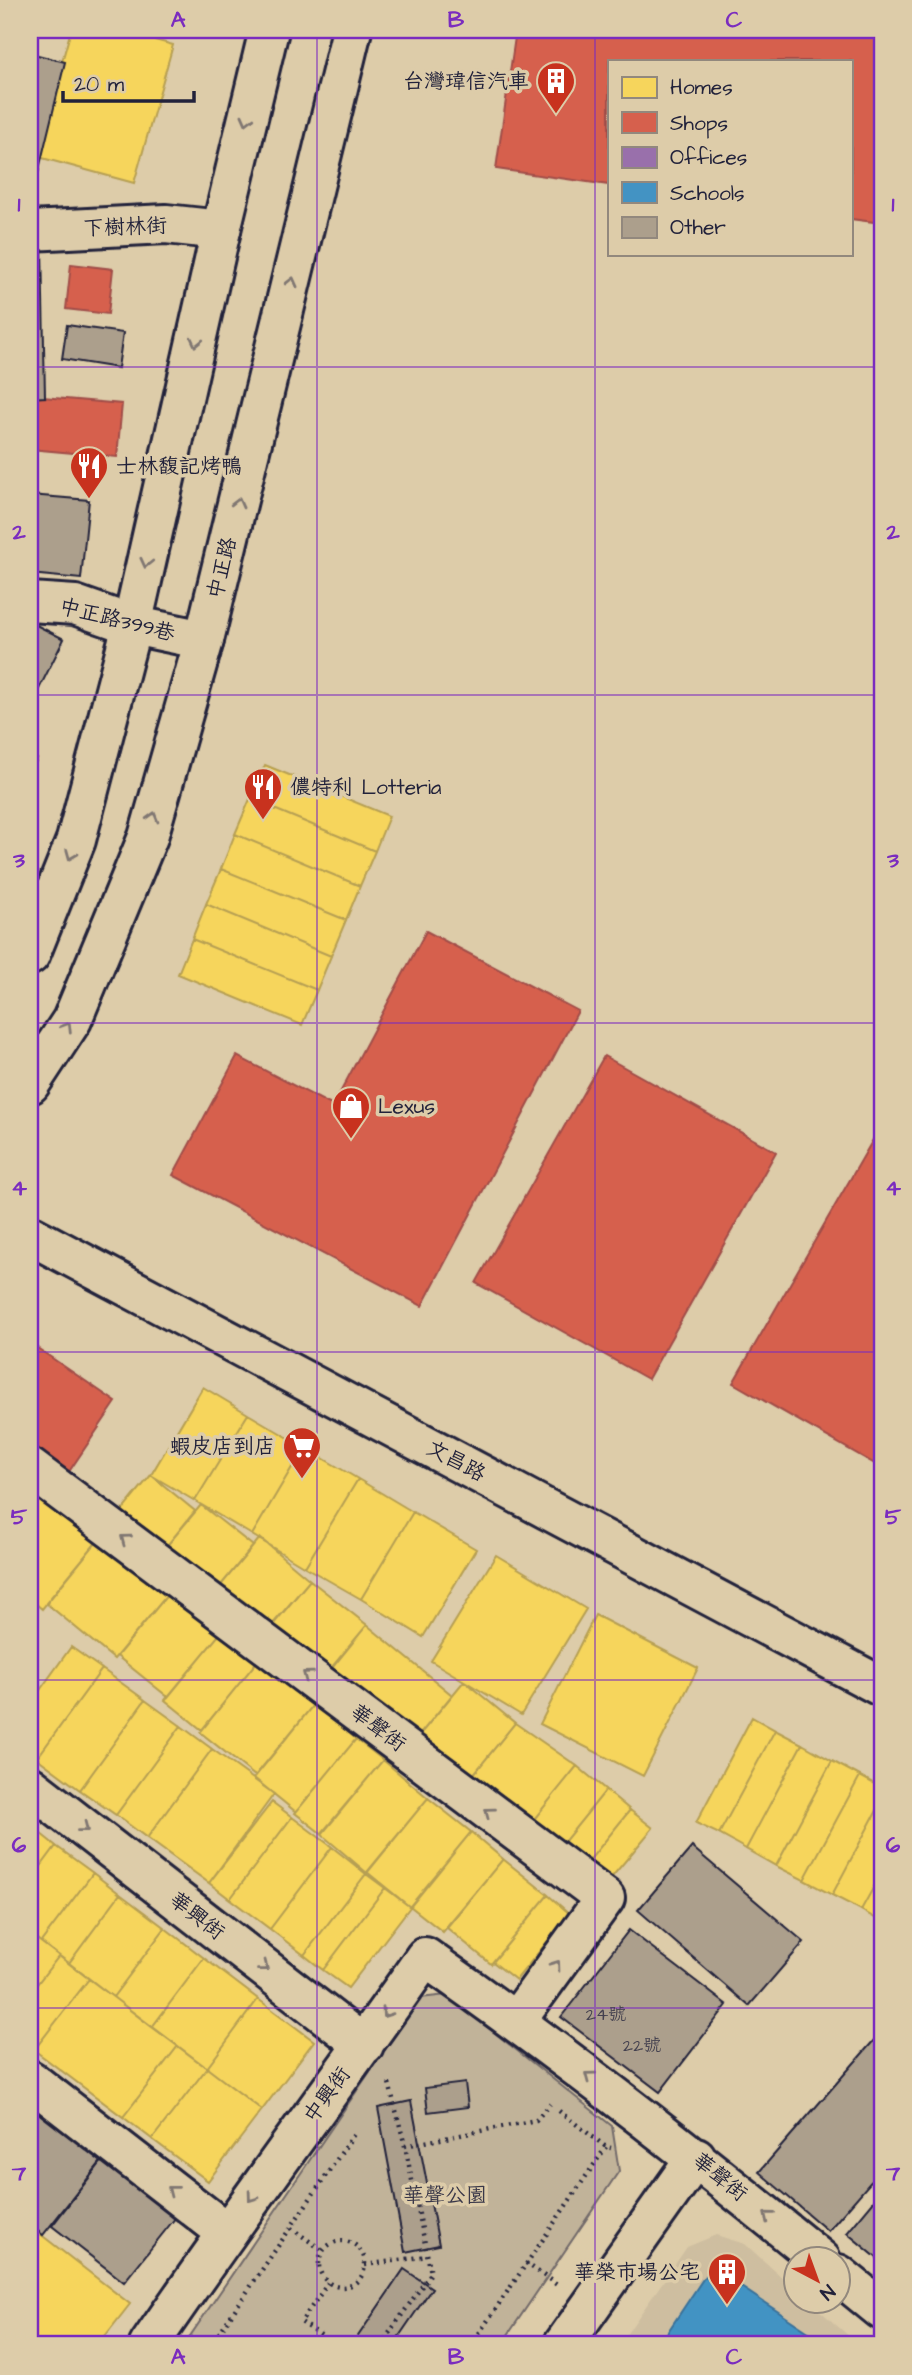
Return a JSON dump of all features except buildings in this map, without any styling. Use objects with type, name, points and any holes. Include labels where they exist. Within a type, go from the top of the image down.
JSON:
[{"type":"street","points":[[30,955],[76,840],[132,625],[269,30]]},
{"type":"street","name":"中正路","points":[[30,1084],[72,1020],[148,837],[204,640],[352,30]]},
{"type":"street","name":"下樹林街","points":[[30,230],[166,224],[221,230]]},
{"type":"street","name":"中正路399巷","points":[[30,602],[75,605],[132,625],[204,640]]},
{"type":"street","name":"文昌路","points":[[30,1235],[882,1687]]},
{"type":"street","name":"華聲街","points":[[30,1468],[605,1898],[516,2021]]},
{"type":"street","name":"華興街","points":[[30,1786],[364,2045]]},
{"type":"street","name":"華聲街","points":[[425,1957],[516,2021],[695,2157],[805,2246]]},
{"type":"street","name":"中興街","points":[[149,2345],[226,2232],[364,2045],[425,1957]]},
{"type":"street","points":[[30,2080],[226,2232]]},
{"type":"street","points":[[563,2345],[695,2157]]},
{"type":"street","points":[[852,2285],[882,2310]]},
{"type":"path","points":[[382,2093],[397,2071]]},
{"type":"path","points":[[382,2345],[431,2273],[390,2082]]},
{"type":"path","points":[[471,2345],[606,2147],[539,2096]]},
{"type":"path","points":[[405,2146],[536,2120],[550,2104]]},
{"type":"path","points":[[211,2345],[359,2127]]},
{"type":"path","points":[[291,2228],[322,2250]]},
{"type":"path","points":[[343,2239],[355,2243],[363,2253],[365,2265],[362,2277],[352,2285],[340,2287],[328,2283],[320,2274],[318,2262],[322,2250],[331,2242],[343,2239]]},
{"type":"path","points":[[365,2265],[427,2256]]},
{"type":"path","points":[[319,2345],[325,2338],[301,2322],[328,2283]]},
{"type":"shaded area","name":"華榮市場公宅","points":[[716,2235],[745,2244],[782,2277],[782,2316],[826,2316],[859,2345],[619,2345],[687,2247]]},
{"type":"green space","name":"華聲公園","points":[[447,1995],[612,2126],[619,2171],[501,2345],[184,2345],[420,1998]]},
{"type":"place","name":"台灣瑋信汽車","points":[[556,115]]},
{"type":"place","name":"士林馥記烤鴨","points":[[89,500]]},
{"type":"place","name":"儂特利 Lotteria","points":[[263,821]]},
{"type":"place","name":"Lexus","points":[[351,1140]]},
{"type":"place","name":"蝦皮店到店","points":[[302,1480]]},
{"type":"place","name":"華榮市場公宅","points":[[727,2306]]}]
